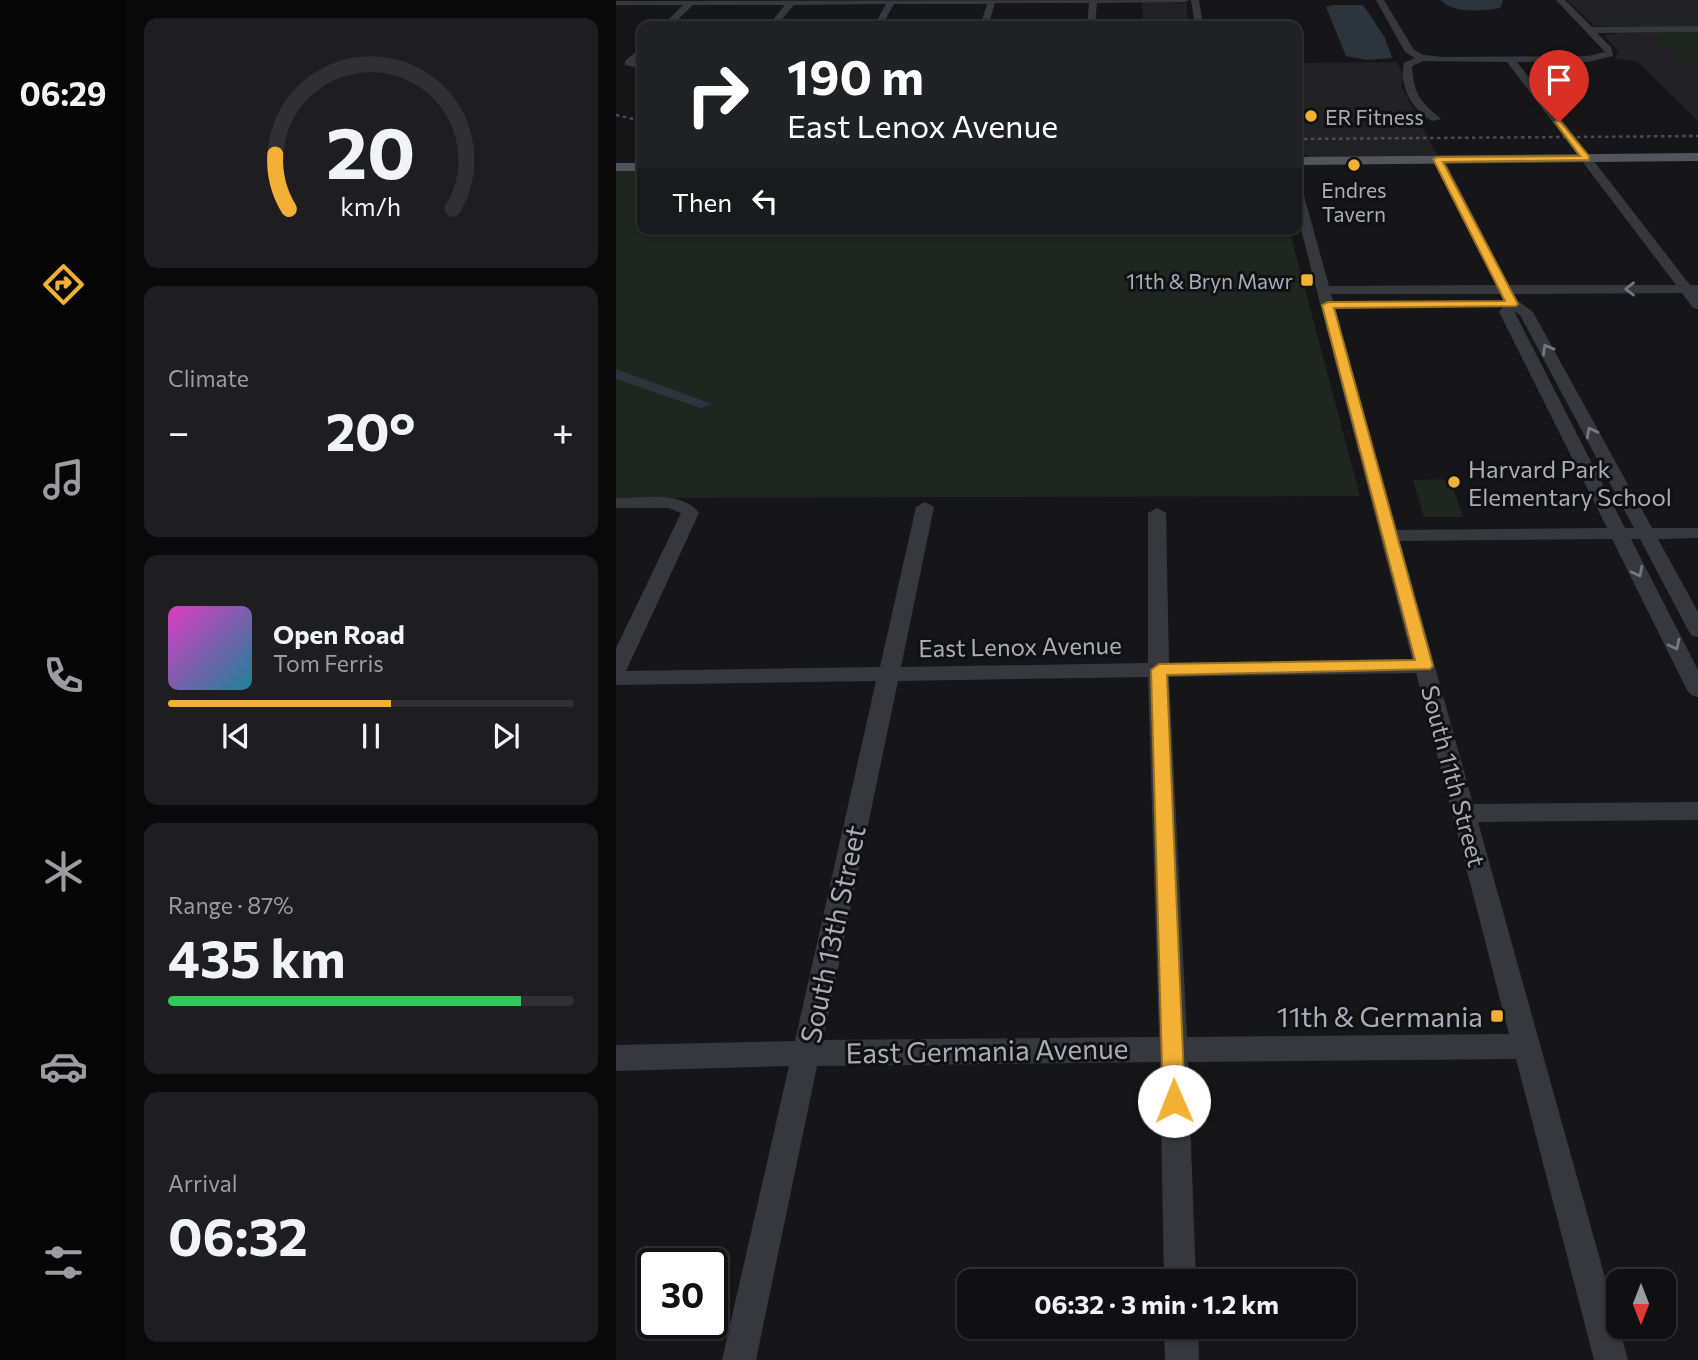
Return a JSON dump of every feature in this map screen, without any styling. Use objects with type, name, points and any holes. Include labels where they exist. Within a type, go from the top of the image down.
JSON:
[{"type":"main road","points":[[1302,161],[1698,157]]},
{"type":"main road","points":[[616,167],[637,167]]},
{"type":"street","points":[[1091,21],[1093,0]]},
{"type":"street","points":[[616,3],[1185,0]]},
{"type":"street","points":[[1195,0],[1198,21]]},
{"type":"street","points":[[1380,0],[1409,52],[1423,58],[1510,60],[1588,59],[1608,56],[1609,50],[1560,0]]},
{"type":"street","points":[[881,21],[892,1]]},
{"type":"street","points":[[986,21],[992,1]]},
{"type":"street","points":[[776,21],[792,2]]},
{"type":"street","points":[[671,21],[690,3]]},
{"type":"street","points":[[1590,30],[1698,29]]},
{"type":"street","points":[[637,55],[628,63],[637,66]]},
{"type":"street","points":[[1423,58],[1407,65],[1407,85],[1420,110],[1436,119]]},
{"type":"street","points":[[1510,60],[1695,297]]},
{"type":"street","points":[[1437,159],[1512,304],[1526,312],[1698,630]]},
{"type":"street","name":"South 11th Street","points":[[1302,211],[1323,290],[1334,305],[1425,666],[1611,1360]]},
{"type":"street","points":[[1323,290],[1505,289],[1695,297]]},
{"type":"street","points":[[1382,305],[1512,304],[1695,297]]},
{"type":"street","points":[[1512,304],[1506,312],[1698,690]]},
{"type":"street","points":[[616,503],[670,503],[687,509],[690,513],[616,670]]},
{"type":"street","name":"South 13th Street","points":[[739,1360],[925,507]]},
{"type":"street","points":[[1157,513],[1159,670],[1180,1269]]},
{"type":"street","points":[[1391,536],[1698,533]]},
{"type":"street","name":"East Lenox Avenue","points":[[616,678],[1425,666]]},
{"type":"street","points":[[1464,813],[1698,811]]},
{"type":"street","name":"East Germania Avenue","points":[[616,1058],[806,1053],[1526,1045]]},
{"type":"street","points":[[1181,1339],[1182,1360]]},
{"type":"shaded area","points":[[1440,0],[1503,2],[1500,8],[1468,10],[1453,8]]},
{"type":"shaded area","points":[[1567,0],[1698,0],[1698,26],[1594,26]]},
{"type":"shaded area","points":[[1142,2],[1187,3],[1187,21],[1143,21]]},
{"type":"shaded area","points":[[1362,5],[1385,38],[1392,58],[1367,60],[1346,56],[1326,7]]},
{"type":"shaded area","points":[[1698,32],[1698,121],[1638,62],[1615,58],[1618,51],[1604,36],[1617,33]]},
{"type":"shaded area","points":[[1698,32],[1698,61],[1682,61],[1649,33]]},
{"type":"shaded area","points":[[1397,62],[1404,75],[1401,85],[1437,155],[1311,157],[1302,154],[1302,63]]},
{"type":"shaded area","points":[[616,171],[637,171],[637,235],[1291,235],[1360,496],[616,498]]},
{"type":"shaded area","points":[[616,369],[712,404],[700,408],[616,379]]},
{"type":"shaded area","points":[[1450,479],[1463,517],[1424,517],[1413,480]]},
{"type":"railway","points":[[616,115],[637,120]]},
{"type":"railway","points":[[1302,139],[1698,136]]},
{"type":"place","name":"ER Fitness","points":[[1311,116]]},
{"type":"place","name":"Endres Tavern","points":[[1354,165]]},
{"type":"place","name":"11th & Bryn Mawr","points":[[1307,280]]},
{"type":"place","name":"Harvard Park Elementary School","points":[[1454,482]]},
{"type":"place","name":"11th & Germania","points":[[1497,1016]]},
{"type":"route","points":[[1174,1101],[1159,670],[1425,666],[1328,305],[1512,304],[1437,159],[1586,158],[1559,122]]}]
